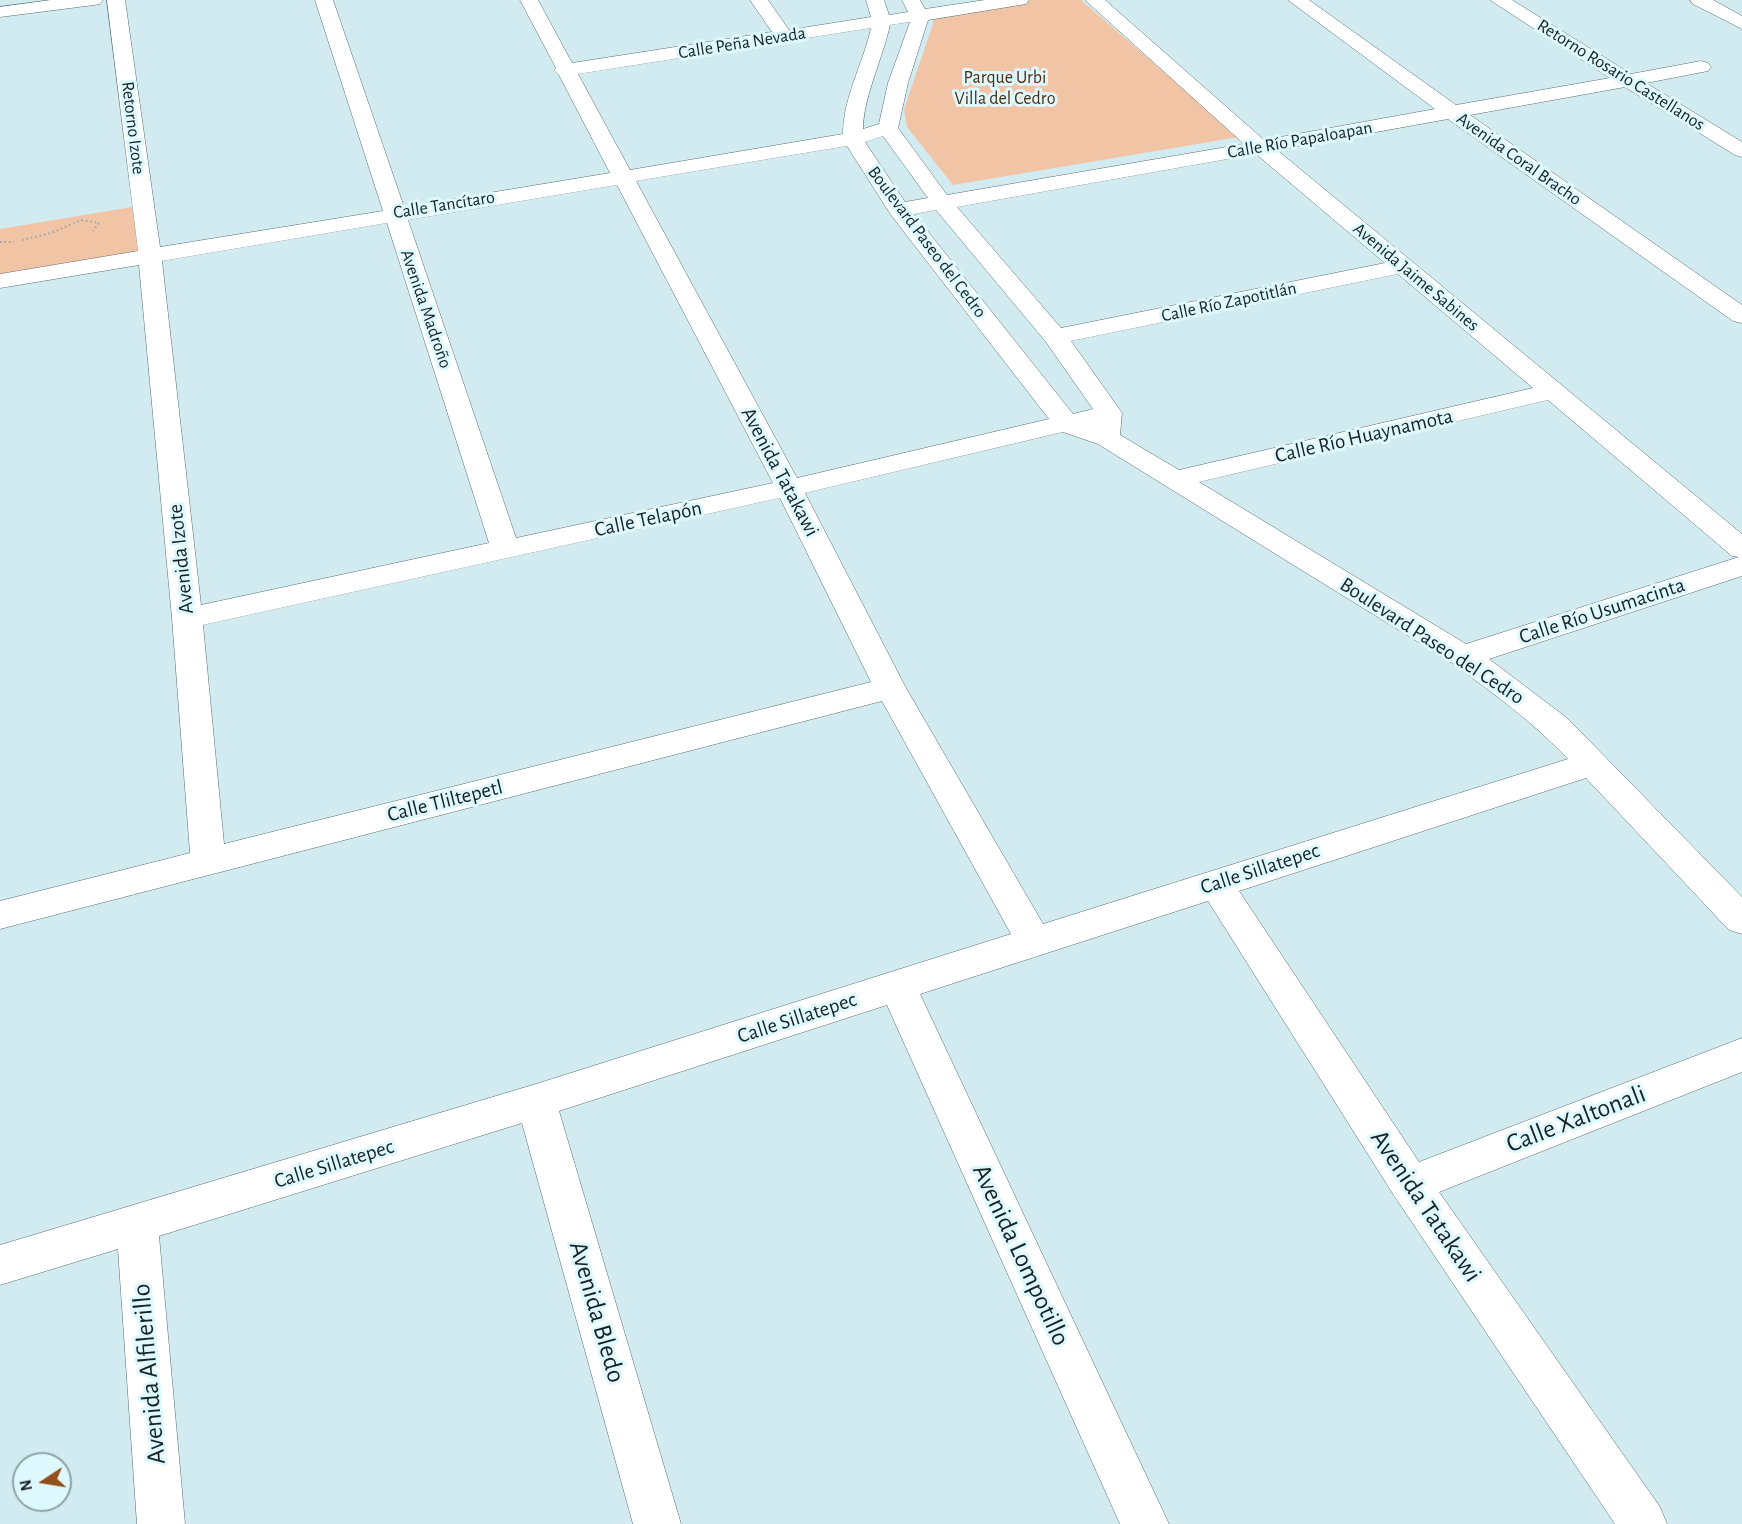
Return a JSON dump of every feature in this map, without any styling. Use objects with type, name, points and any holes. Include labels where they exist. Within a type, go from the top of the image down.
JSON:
[{"type":"street","points":[[0,12],[94,0]]},
{"type":"street","name":"Retorno Izote","points":[[116,0],[150,256]]},
{"type":"street","name":"Avenida Madroño","points":[[324,0],[393,214],[507,550]]},
{"type":"street","name":"Avenida Tatakawi","points":[[529,0],[564,70],[789,488],[890,688],[1034,942]]},
{"type":"street","points":[[759,0],[784,36]]},
{"type":"street","name":"Calle Peña Nevada","points":[[564,70],[784,36],[878,11],[1020,0]]},
{"type":"street","name":"Avenida Jaime Sabines","points":[[1094,0],[1260,147],[1742,549]]},
{"type":"street","name":"Avenida Coral Bracho","points":[[1297,0],[1742,316]]},
{"type":"street","name":"Retorno Rosario Castellanos","points":[[1499,0],[1742,151]]},
{"type":"street","points":[[1699,0],[1742,23]]},
{"type":"street","points":[[888,128],[915,8]]},
{"type":"street","points":[[853,139],[852,116],[875,52],[878,11]]},
{"type":"street","name":"Calle Río Papaloapan","points":[[899,210],[1701,67]]},
{"type":"street","name":"Calle Tancítaro","points":[[0,281],[853,139],[888,128]]},
{"type":"street","name":"Boulevard Paseo del Cedro","points":[[888,128],[942,203],[1055,338],[1108,426],[1174,480],[1463,656],[1540,714],[1593,764],[1742,920]]},
{"type":"street","name":"Boulevard Paseo del Cedro","points":[[853,139],[899,210],[1067,424]]},
{"type":"street","name":"Avenida Izote","points":[[150,256],[187,618],[208,862]]},
{"type":"street","name":"Calle Río Zapotitlán","points":[[1055,338],[1404,266]]},
{"type":"street","name":"Calle Río Huaynamota","points":[[1174,480],[1554,392]]},
{"type":"street","name":"Calle Telapón","points":[[187,618],[789,488],[1067,424],[1108,426]]},
{"type":"street","name":"Calle Río Usumacinta","points":[[1463,656],[1742,566]]},
{"type":"street","name":"Calle Tliltepetl","points":[[0,915],[890,688]]},
{"type":"street","name":"Calle Sillatepec","points":[[0,1265],[137,1225],[536,1101],[1593,764]]},
{"type":"street","name":"Avenida Tatakawi","points":[[1215,883],[1410,1184],[1643,1524]]},
{"type":"street","name":"Avenida Lompotillo","points":[[897,986],[1144,1524]]},
{"type":"street","name":"Calle Xaltonali","points":[[1410,1184],[1742,1055]]},
{"type":"street","name":"Avenida Bledo","points":[[536,1101],[657,1524]]},
{"type":"street","name":"Avenida Alfilerillo","points":[[137,1225],[161,1524]]},
{"type":"green space","name":"Parque Urbi Villa del Cedro","points":[[1012,0],[1081,0],[1239,137],[953,185],[907,127],[904,109],[933,24],[933,15]]},
{"type":"green space","points":[[132,207],[140,251],[0,275],[0,229]]}]
